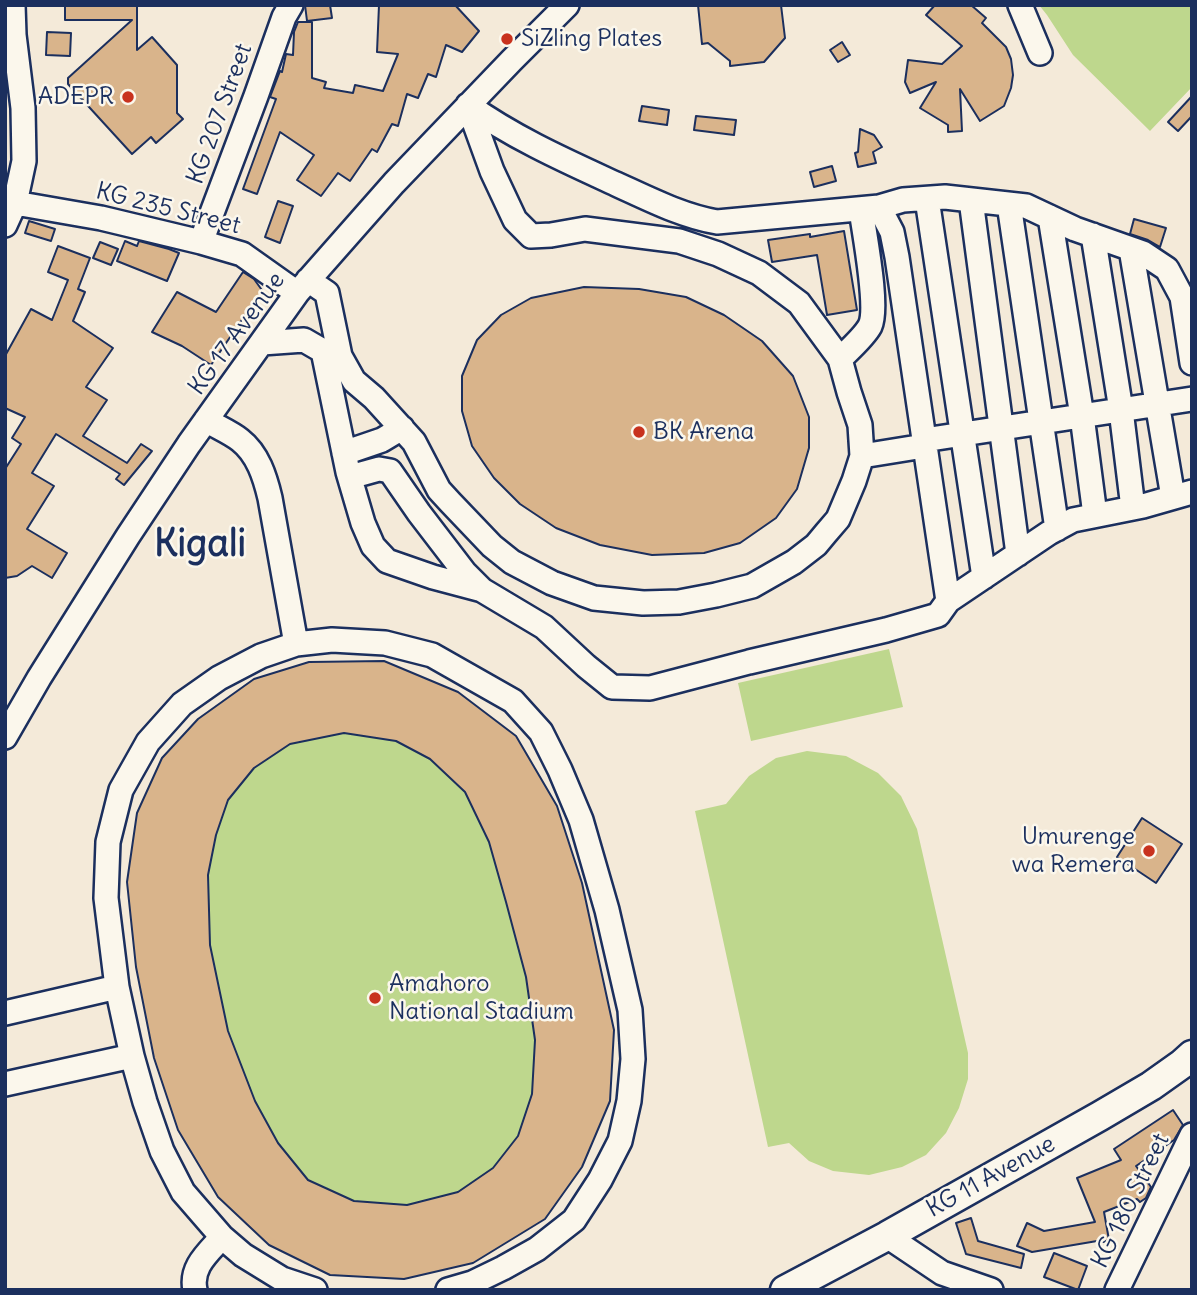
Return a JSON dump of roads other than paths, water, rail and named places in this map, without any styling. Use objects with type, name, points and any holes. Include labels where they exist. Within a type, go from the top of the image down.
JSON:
[{"type":"main road","name":"KG 11 Avenue","points":[[785,1290],[887,1236],[1151,1086],[1192,1055]]},
{"type":"street","points":[[5,225],[15,203],[24,161],[23,108],[13,5]]},
{"type":"street","name":"KG 17 Avenue","points":[[5,737],[128,536],[206,420],[303,287],[394,183],[567,5]]},
{"type":"street","points":[[1020,5],[1040,53]]},
{"type":"street","name":"KG 207 Street","points":[[201,242],[256,96],[285,9]]},
{"type":"street","points":[[468,105],[493,123],[570,163],[694,218],[717,222],[870,208],[903,201],[945,197],[1026,206],[1094,236],[1143,253],[1167,270],[1182,297],[1192,363]]},
{"type":"street","points":[[468,105],[492,171],[516,220],[531,236],[585,229],[679,241],[718,254],[759,273],[799,303],[840,359],[860,425],[862,456],[962,434],[1192,399]]},
{"type":"street","points":[[927,199],[984,577]]},
{"type":"street","points":[[971,200],[1018,554]]},
{"type":"street","name":"KG 235 Street","points":[[15,203],[101,218],[201,242],[242,254],[303,287],[327,293],[340,356],[354,381],[374,398],[414,442],[439,489],[492,546],[512,562],[552,583],[594,598],[643,603],[679,602],[752,586],[794,562],[816,545],[838,519],[862,456]]},
{"type":"street","points":[[1009,204],[1057,529]]},
{"type":"street","points":[[840,359],[871,325],[870,208]]},
{"type":"street","points":[[870,208],[892,232],[897,257],[948,601]]},
{"type":"street","points":[[1050,217],[1096,515]]},
{"type":"street","points":[[1094,236],[1133,508]]},
{"type":"street","points":[[350,477],[379,469],[390,471],[465,573],[482,590],[544,627],[612,687],[650,688],[938,615],[948,601],[1073,520],[1133,508],[1182,494],[1157,404],[1131,249]]},
{"type":"street","points":[[262,343],[304,340],[323,351],[350,477],[363,523],[373,546],[387,561],[482,590]]},
{"type":"street","points":[[206,420],[241,440],[253,454],[264,475],[296,644]]},
{"type":"street","points":[[344,453],[382,440],[402,428]]},
{"type":"street","points":[[315,1290],[282,1279],[243,1255],[222,1237],[183,1192],[162,1151],[132,1056],[117,987],[106,898],[108,842],[121,790],[148,742],[182,704],[219,678],[261,656],[296,644],[332,640],[385,643],[432,655],[513,701],[541,732],[581,820],[607,910],[630,1010],[633,1059],[629,1101],[620,1141],[600,1180],[574,1220],[537,1249],[473,1286],[448,1290]]},
{"type":"street","points":[[5,1013],[117,987]]},
{"type":"street","points":[[5,1084],[132,1056]]},
{"type":"street","name":"KG 180 Street","points":[[1117,1290],[1192,1135]]},
{"type":"street","points":[[887,1236],[942,1273],[991,1290]]},
{"type":"street","points":[[195,1290],[194,1274],[198,1265],[222,1237]]},
{"type":"place","name":"SiZling Plates","points":[[507,39]]},
{"type":"place","name":"ADEPR","points":[[128,97]]},
{"type":"place","name":"BK Arena","points":[[639,432]]},
{"type":"place","name":"Umurenge wa Remera","points":[[1149,851]]},
{"type":"place","name":"Amahoro National Stadium","points":[[375,998]]},
{"type":"district","name":"Kigali","points":[[200,545]]}]
